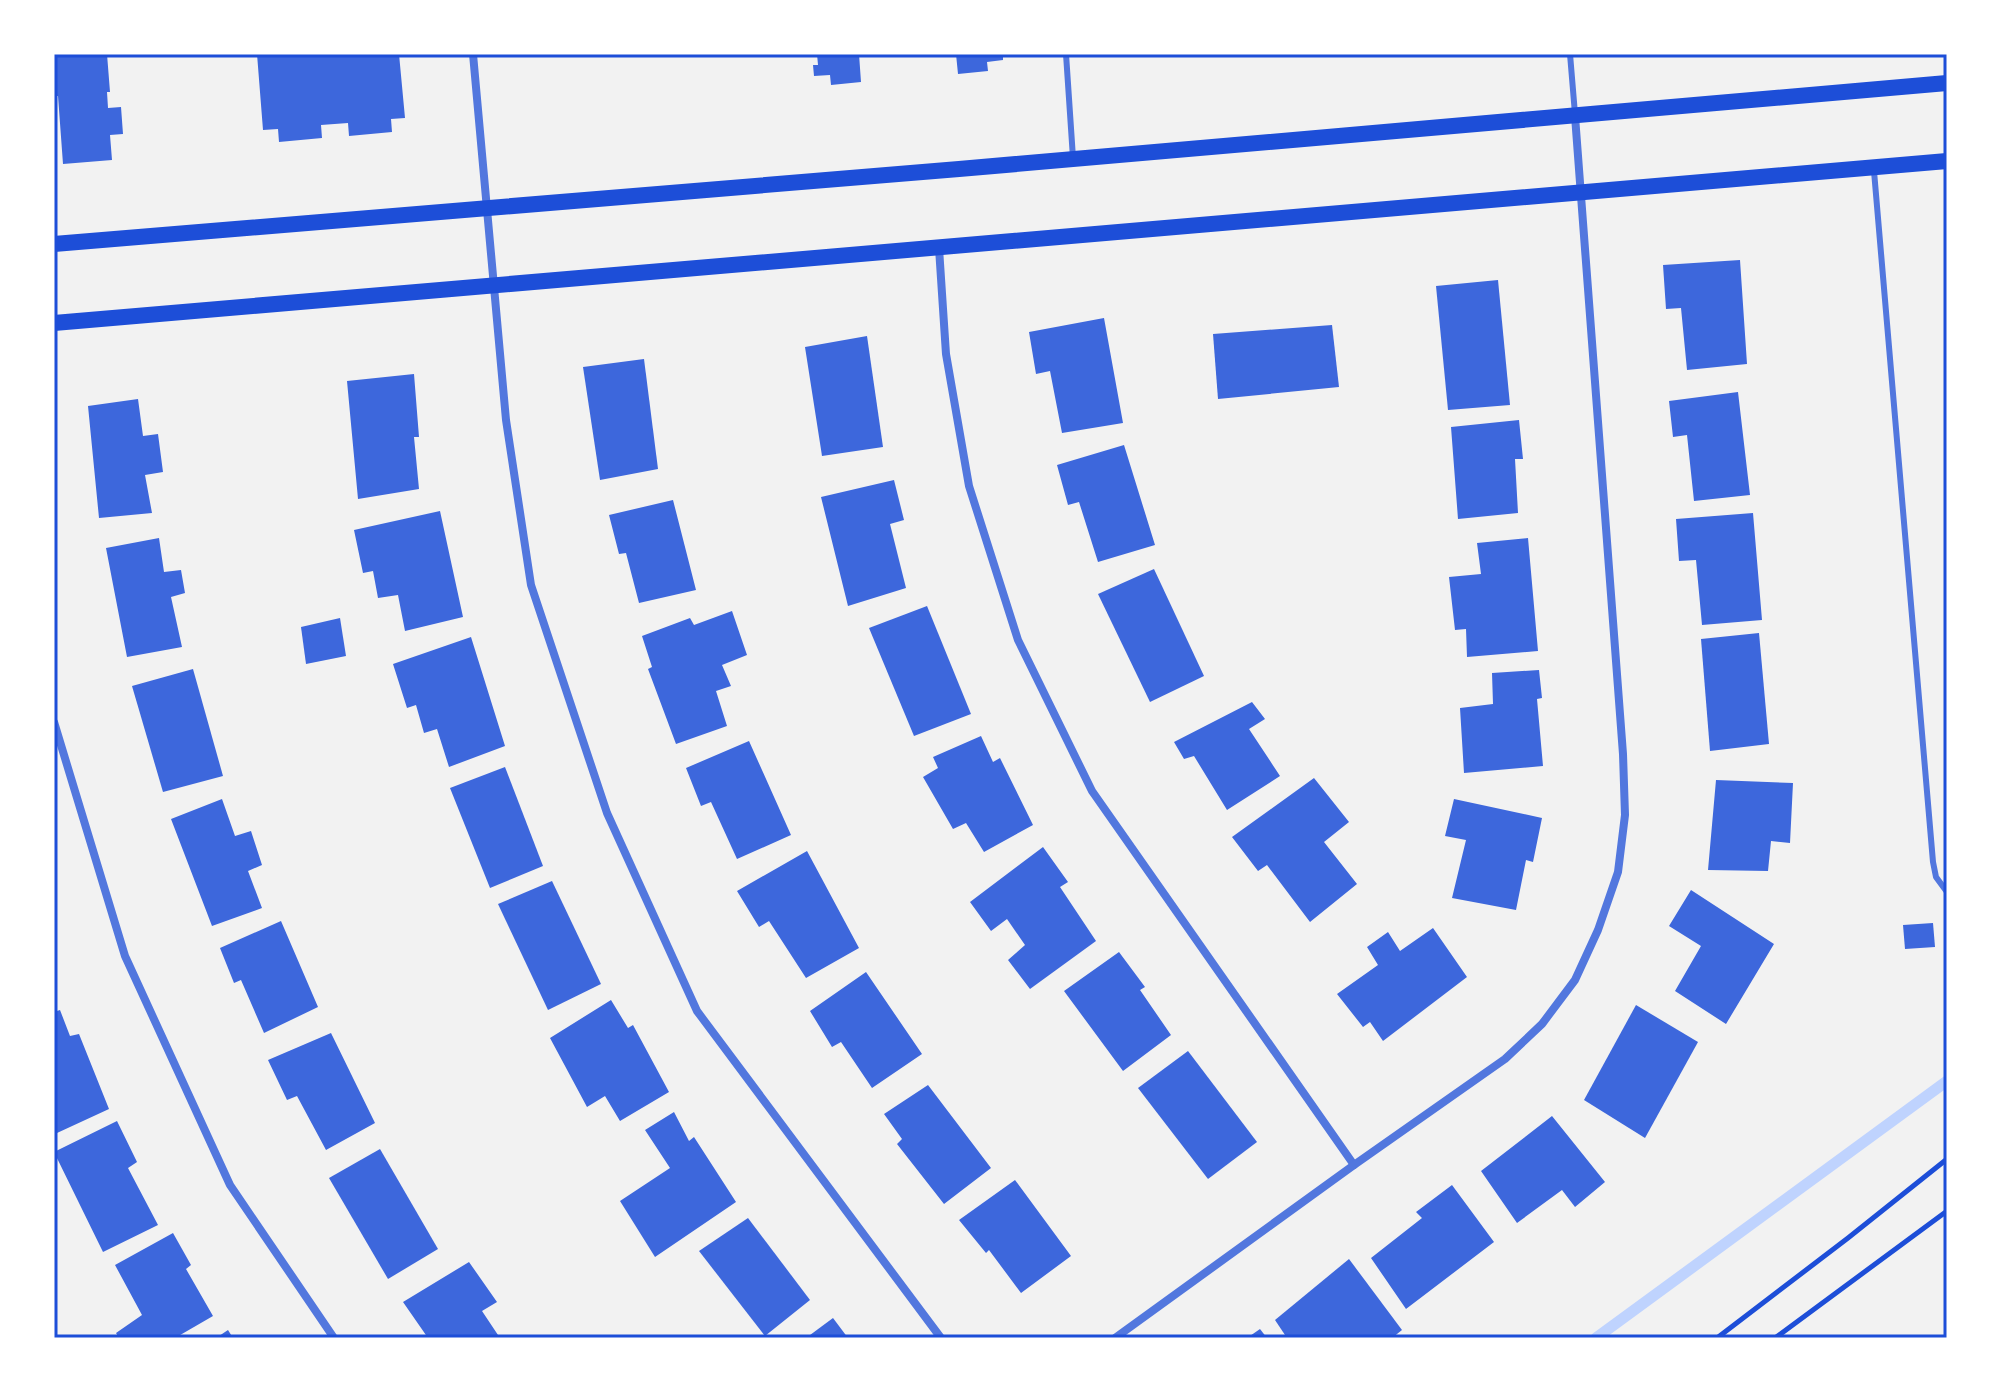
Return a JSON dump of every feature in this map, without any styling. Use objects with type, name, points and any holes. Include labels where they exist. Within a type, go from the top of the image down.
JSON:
[{"type":"main road","points":[[54,244],[1947,83]]},
{"type":"main road","points":[[54,323],[1947,161]]},
{"type":"street","points":[[473,54],[506,420],[531,585],[607,813],[697,1011],[941,1338]]},
{"type":"street","points":[[1115,1338],[1505,1059],[1542,1024],[1575,980],[1598,930],[1618,872],[1625,815],[1575,116]]},
{"type":"street","points":[[939,246],[946,354],[969,486],[1018,640],[1092,791],[1354,1165]]},
{"type":"street","points":[[54,722],[125,956],[230,1185],[334,1338]]},
{"type":"lane","points":[[1066,54],[1073,159]]},
{"type":"lane","points":[[1570,54],[1575,116]]},
{"type":"lane","points":[[1874,167],[1933,862],[1936,877],[1947,892]]},
{"type":"path","points":[[1717,1338],[1947,1159]]},
{"type":"path","points":[[1775,1338],[1947,1211]]},
{"type":"building","points":[[107,54],[108,108],[121,107],[123,134],[110,135],[112,160],[63,164],[54,55]]},
{"type":"building","points":[[257,54],[399,54],[405,118],[391,119],[392,132],[349,136],[348,123],[321,125],[322,138],[279,142],[278,129],[263,130]]},
{"type":"building","points":[[817,54],[859,54],[861,82],[831,85],[830,75],[814,76],[813,65],[818,65]]},
{"type":"building","points":[[956,54],[1003,54],[1003,60],[987,62],[988,71],[958,74]]},
{"type":"building","points":[[1740,260],[1747,364],[1687,370],[1681,308],[1666,309],[1663,265]]},
{"type":"building","points":[[1498,280],[1510,405],[1448,410],[1436,286]]},
{"type":"building","points":[[1104,318],[1123,423],[1062,433],[1050,371],[1036,374],[1029,332]]},
{"type":"building","points":[[1332,325],[1339,387],[1218,399],[1213,334]]},
{"type":"building","points":[[867,336],[883,447],[822,456],[805,347]]},
{"type":"building","points":[[644,359],[658,469],[600,480],[583,367]]},
{"type":"building","points":[[414,374],[419,437],[414,437],[419,489],[358,499],[347,381]]},
{"type":"building","points":[[1738,392],[1750,495],[1694,501],[1687,435],[1673,437],[1669,401]]},
{"type":"building","points":[[138,399],[143,436],[158,434],[163,472],[145,475],[152,513],[99,518],[88,406]]},
{"type":"building","points":[[1519,420],[1523,459],[1515,459],[1518,513],[1458,519],[1451,427]]},
{"type":"building","points":[[1124,445],[1155,545],[1098,562],[1079,502],[1068,505],[1057,465]]},
{"type":"building","points":[[894,480],[904,520],[890,524],[906,588],[848,606],[821,497]]},
{"type":"building","points":[[673,500],[696,590],[639,603],[626,553],[619,554],[609,515]]},
{"type":"building","points":[[440,511],[463,617],[405,631],[398,595],[378,598],[373,571],[363,573],[354,530]]},
{"type":"building","points":[[1753,513],[1762,620],[1702,625],[1696,560],[1679,561],[1676,519]]},
{"type":"building","points":[[159,538],[164,572],[181,570],[185,593],[171,597],[182,647],[127,657],[106,548]]},
{"type":"building","points":[[1528,538],[1538,651],[1467,657],[1466,629],[1455,630],[1449,577],[1481,574],[1477,543]]},
{"type":"building","points":[[1154,569],[1204,676],[1150,702],[1098,594]]},
{"type":"building","points":[[927,606],[971,714],[914,736],[869,628]]},
{"type":"building","points":[[732,611],[747,655],[722,665],[731,686],[716,691],[727,726],[676,744],[648,669],[652,667],[642,636],[690,618],[694,625]]},
{"type":"building","points":[[340,618],[346,656],[306,664],[301,627]]},
{"type":"building","points":[[1759,633],[1769,744],[1710,751],[1701,639]]},
{"type":"building","points":[[471,637],[505,746],[449,767],[437,729],[424,733],[416,705],[407,708],[393,664]]},
{"type":"building","points":[[193,669],[223,776],[163,792],[132,686]]},
{"type":"building","points":[[1539,670],[1542,698],[1537,699],[1543,766],[1464,773],[1460,708],[1493,704],[1492,673]]},
{"type":"building","points":[[1252,702],[1265,719],[1249,729],[1280,776],[1227,810],[1194,756],[1184,759],[1174,742]]},
{"type":"building","points":[[981,736],[993,762],[1000,758],[1033,825],[984,852],[966,823],[953,829],[923,777],[938,768],[933,757]]},
{"type":"building","points":[[749,741],[791,835],[737,859],[711,802],[701,806],[686,768]]},
{"type":"building","points":[[505,767],[543,866],[490,888],[450,788]]},
{"type":"building","points":[[1314,778],[1349,822],[1324,842],[1357,884],[1310,922],[1267,865],[1258,871],[1232,837]]},
{"type":"building","points":[[1716,780],[1793,783],[1790,843],[1771,841],[1768,871],[1708,870]]},
{"type":"building","points":[[222,799],[235,836],[251,831],[262,865],[248,871],[262,908],[212,926],[171,819]]},
{"type":"building","points":[[1454,799],[1542,818],[1533,862],[1526,860],[1516,910],[1452,898],[1466,840],[1445,836]]},
{"type":"building","points":[[1043,847],[1068,882],[1060,887],[1096,941],[1030,989],[1008,960],[1025,945],[1007,919],[991,931],[970,902]]},
{"type":"building","points":[[807,851],[859,948],[806,978],[769,921],[759,927],[737,891]]},
{"type":"building","points":[[552,881],[601,984],[548,1010],[498,904]]},
{"type":"building","points":[[1691,890],[1774,944],[1726,1024],[1675,991],[1701,946],[1669,926]]},
{"type":"building","points":[[281,921],[318,1007],[264,1033],[241,980],[234,983],[220,948]]},
{"type":"building","points":[[1933,923],[1935,947],[1905,949],[1903,925]]},
{"type":"building","points":[[1433,928],[1467,977],[1383,1041],[1370,1022],[1363,1027],[1337,994],[1378,965],[1367,947],[1388,932],[1400,951]]},
{"type":"building","points":[[1119,952],[1145,987],[1140,990],[1171,1035],[1123,1071],[1064,991]]},
{"type":"building","points":[[866,972],[922,1054],[872,1088],[841,1042],[832,1047],[810,1011]]},
{"type":"building","points":[[611,1000],[628,1028],[633,1025],[669,1092],[620,1121],[605,1096],[587,1107],[550,1038]]},
{"type":"building","points":[[1636,1005],[1698,1042],[1645,1138],[1584,1100]]},
{"type":"building","points":[[60,1010],[70,1036],[79,1034],[109,1109],[57,1133],[54,1126],[54,1012]]},
{"type":"building","points":[[331,1033],[375,1123],[326,1150],[297,1096],[287,1100],[268,1060]]},
{"type":"building","points":[[1188,1051],[1257,1142],[1208,1179],[1138,1088]]},
{"type":"building","points":[[928,1085],[991,1168],[944,1204],[897,1144],[902,1139],[884,1114]]},
{"type":"building","points":[[674,1112],[689,1141],[694,1137],[736,1202],[655,1257],[620,1201],[670,1168],[645,1130]]},
{"type":"building","points":[[1552,1116],[1605,1182],[1575,1207],[1562,1190],[1517,1223],[1481,1171]]},
{"type":"building","points":[[117,1121],[137,1162],[128,1168],[158,1225],[103,1252],[54,1152]]},
{"type":"building","points":[[380,1149],[438,1249],[388,1279],[329,1178]]},
{"type":"building","points":[[1015,1180],[1071,1256],[1021,1293],[989,1250],[986,1253],[959,1220]]},
{"type":"building","points":[[1452,1185],[1494,1242],[1406,1309],[1371,1258],[1422,1218],[1416,1212]]},
{"type":"building","points":[[748,1218],[810,1300],[765,1336],[699,1251]]},
{"type":"building","points":[[173,1233],[191,1265],[186,1269],[213,1316],[175,1338],[119,1338],[116,1333],[142,1315],[115,1265]]},
{"type":"building","points":[[1349,1259],[1402,1330],[1392,1338],[1287,1338],[1275,1320]]},
{"type":"building","points":[[469,1262],[497,1302],[482,1311],[500,1338],[428,1338],[403,1302]]},
{"type":"building","points":[[833,1318],[848,1338],[806,1338]]},
{"type":"building","points":[[1260,1329],[1267,1338],[1247,1338]]},
{"type":"building","points":[[228,1330],[233,1338],[216,1338]]},
{"type":"waterway","points":[[1596,1338],[1947,1081]]}]
